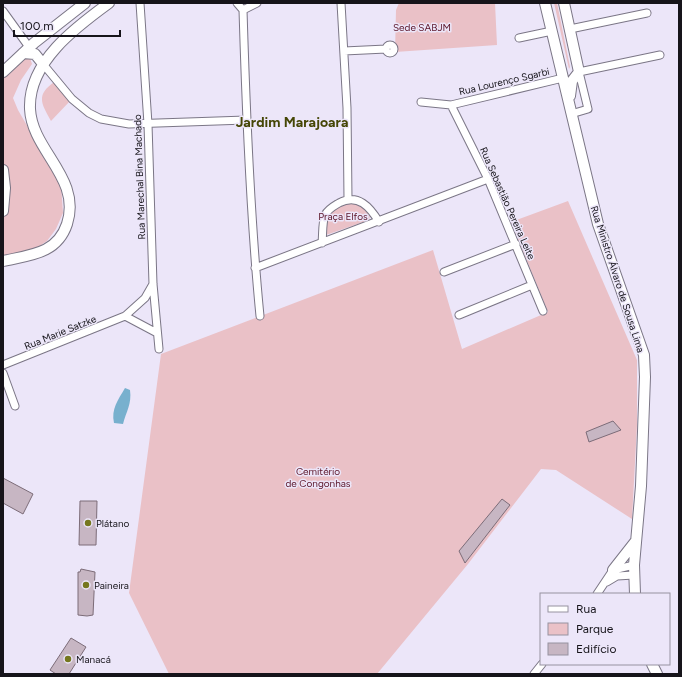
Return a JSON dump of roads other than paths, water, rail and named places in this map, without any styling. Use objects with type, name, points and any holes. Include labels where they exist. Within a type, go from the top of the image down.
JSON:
[{"type":"main road","points":[[3,72],[26,50],[85,3]]},
{"type":"main road","points":[[3,261],[28,256],[51,248],[65,228],[70,214],[70,195],[66,184],[34,128],[31,113],[31,94],[43,64],[57,45],[109,3]]},
{"type":"main road","name":"Rua Ministro Álvaro de Sousa Lima","points":[[545,3],[598,224],[644,355],[645,377],[641,486],[634,565],[635,593]]},
{"type":"main road","points":[[560,65],[568,70],[578,72],[564,3]]},
{"type":"main road","points":[[26,50],[34,54],[43,64]]},
{"type":"main road","name":"Rua Ministro Álvaro de Sousa Lima","points":[[569,102],[572,81],[578,72]]},
{"type":"main road","points":[[3,170],[6,188],[3,211]]},
{"type":"main road","points":[[613,570],[635,542]]},
{"type":"main road","points":[[652,665],[657,674]]},
{"type":"street","name":"Rua Marechal Bina Machado","points":[[140,3],[148,124],[153,284],[159,349]]},
{"type":"street","points":[[237,3],[243,10],[246,120],[255,268],[260,316]]},
{"type":"street","points":[[243,10],[257,3]]},
{"type":"street","points":[[341,3],[344,52],[348,199]]},
{"type":"street","points":[[3,10],[26,50]]},
{"type":"street","points":[[570,29],[648,13]]},
{"type":"street","points":[[519,38],[552,31]]},
{"type":"street","points":[[344,52],[386,49]]},
{"type":"street","points":[[571,114],[588,109],[578,72],[660,55]]},
{"type":"street","points":[[43,64],[72,99],[89,113],[114,123],[148,124],[246,120]]},
{"type":"street","name":"Rua Lourenço Sgarbi","points":[[421,102],[451,104],[563,78]]},
{"type":"street","name":"Rua Sebastião Pereira Leite","points":[[451,104],[488,179],[543,311]]},
{"type":"street","points":[[255,268],[380,222],[488,179]]},
{"type":"street","points":[[322,243],[325,216],[333,206],[348,199],[361,202],[368,206],[380,222]]},
{"type":"street","points":[[444,272],[516,244]]},
{"type":"street","name":"Rua Marie Satzke","points":[[3,365],[125,316],[145,298],[153,284]]},
{"type":"street","points":[[459,315],[532,286]]},
{"type":"street","points":[[125,316],[158,333]]},
{"type":"street","points":[[3,373],[15,406]]},
{"type":"street","points":[[598,593],[606,583],[613,570],[634,565]]},
{"type":"street","points":[[606,583],[617,576],[634,575]]},
{"type":"street","points":[[534,674],[541,665]]},
{"type":"water","points":[[125,388],[130,390],[130,400],[123,424],[114,423],[114,409]]},
{"type":"place","name":"Plátano","points":[[88,523]]},
{"type":"place","name":"Paineira","points":[[86,585]]},
{"type":"place","name":"Manacá","points":[[68,659]]},
{"type":"district","name":"Jardim Marajoara","points":[[292,122]]},
{"type":"park label","name":"Sede SABJM","points":[[422,27]]},
{"type":"park label","name":"Praça Elfos","points":[[343,216]]},
{"type":"park label","name":"Cemitério de Congonhas","points":[[318,476]]}]
